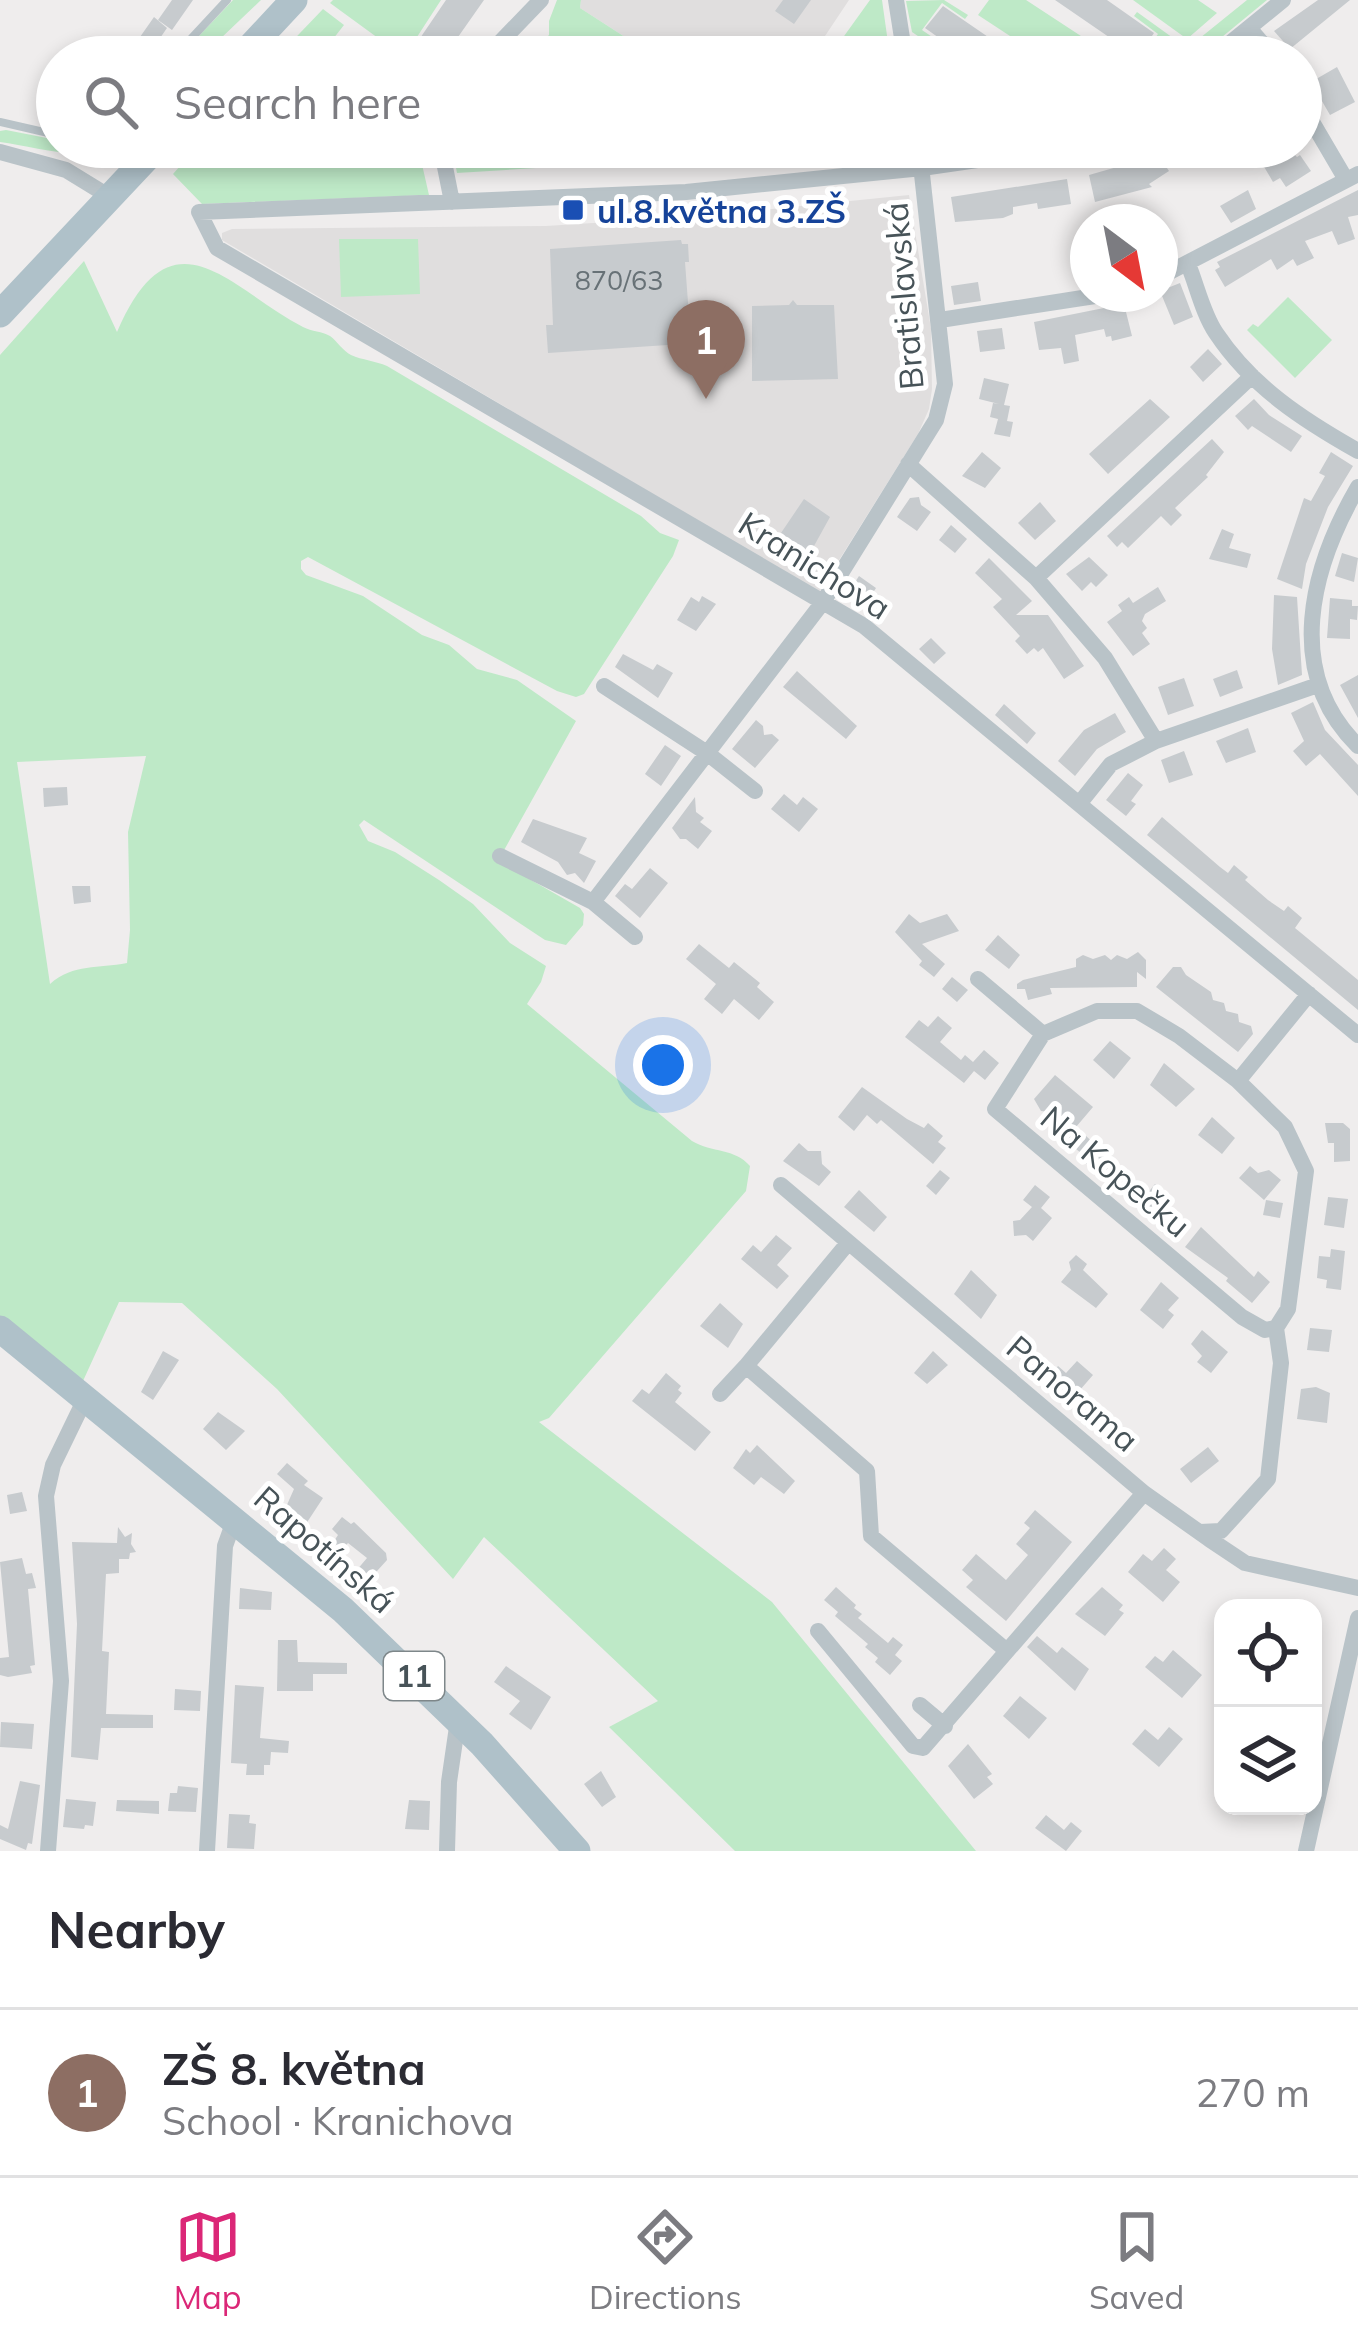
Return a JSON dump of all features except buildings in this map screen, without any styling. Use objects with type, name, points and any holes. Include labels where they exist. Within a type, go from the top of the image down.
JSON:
[{"type":"main road","points":[[261,36],[294,0]]},
{"type":"main road","points":[[0,314],[137,168]]},
{"type":"main road","name":"Rapotínská","points":[[0,1329],[343,1610],[458,1720],[578,1851]]},
{"type":"street","points":[[506,36],[541,0]]},
{"type":"street","points":[[896,0],[902,36]]},
{"type":"street","points":[[1239,36],[1283,0]]},
{"type":"street","points":[[1249,28],[1256,36]]},
{"type":"street","points":[[1178,269],[1352,176],[1322,133]]},
{"type":"street","points":[[0,152],[36,162]]},
{"type":"street","points":[[58,168],[110,197]]},
{"type":"street","points":[[445,168],[452,202],[686,192],[922,168]]},
{"type":"street","name":"Bratislavská","points":[[593,902],[823,602],[942,404],[940,320],[922,168]]},
{"type":"street","name":"Kranichova","points":[[452,202],[199,212],[218,248],[864,626],[1358,1036]]},
{"type":"street","points":[[1188,264],[1214,331],[1252,376],[1291,412],[1358,451]]},
{"type":"street","points":[[940,320],[1070,300]]},
{"type":"street","points":[[1036,578],[1252,376]]},
{"type":"street","points":[[908,464],[1036,578],[1105,658],[1156,741]]},
{"type":"street","points":[[1358,488],[1322,561],[1312,602],[1310,646],[1318,685],[1358,746]]},
{"type":"street","points":[[1079,804],[1111,764],[1156,741],[1318,685]]},
{"type":"street","points":[[604,686],[707,753],[754,791]]},
{"type":"street","points":[[500,856],[593,902],[634,937]]},
{"type":"street","points":[[978,979],[1043,1034],[1097,1011],[1137,1011],[1179,1036],[1238,1082],[1285,1127],[1303,1157],[1306,1171],[1288,1309],[1276,1328],[1281,1363],[1268,1479],[1221,1531],[1200,1532]]},
{"type":"street","points":[[1238,1082],[1309,994]]},
{"type":"street","name":"Na Kopečku","points":[[1043,1034],[995,1109],[1242,1317],[1265,1330],[1276,1328]]},
{"type":"street","name":"Panorama","points":[[781,1185],[1144,1493],[1245,1563],[1358,1588]]},
{"type":"street","points":[[720,1394],[848,1243]]},
{"type":"street","points":[[746,1366],[867,1471],[871,1536],[1007,1652]]},
{"type":"street","points":[[53,1849],[62,1681],[46,1496],[53,1465],[84,1401]]},
{"type":"street","points":[[818,1631],[914,1746],[922,1748],[1144,1493]]},
{"type":"street","points":[[207,1851],[225,1546],[235,1518]]},
{"type":"street","points":[[1306,1851],[1358,1618]]},
{"type":"street","points":[[920,1705],[945,1726]]},
{"type":"street","points":[[447,1851],[449,1782],[458,1720]]},
{"type":"lane","points":[[194,36],[227,0]]},
{"type":"lane","points":[[0,122],[36,130]]},
{"type":"shaded area","points":[[581,0],[849,0],[825,36],[623,36],[580,8]]},
{"type":"shaded area","points":[[909,195],[931,329],[929,409],[819,592],[222,240],[222,233],[232,229],[546,226]]},
{"type":"green space","points":[[233,0],[261,0],[223,36],[199,36]]},
{"type":"green space","points":[[441,0],[418,36],[375,36],[330,3]]},
{"type":"green space","points":[[557,0],[581,0],[580,8],[623,36],[548,36]]},
{"type":"green space","points":[[870,0],[882,0],[887,36],[844,36]]},
{"type":"green space","points":[[944,0],[968,15],[965,19],[942,3],[922,30],[931,36],[918,36],[912,32],[906,1]]},
{"type":"green space","points":[[989,0],[1026,0],[1081,36],[1010,36],[978,15]]},
{"type":"green space","points":[[1133,0],[1198,0],[1217,13],[1190,36],[1183,36]]},
{"type":"green space","points":[[1247,0],[1267,0],[1223,36],[1202,36]]},
{"type":"green space","points":[[323,9],[344,25],[335,36],[297,36]]},
{"type":"green space","points":[[1137,12],[1170,36],[1157,36],[1134,16]]},
{"type":"green space","points":[[0,131],[36,136],[36,148],[0,142]]},
{"type":"green space","points":[[178,168],[423,168],[429,195],[202,204],[173,174]]},
{"type":"green space","points":[[456,168],[536,168],[457,173]]},
{"type":"green space","points":[[339,239],[418,239],[420,294],[341,297]]},
{"type":"green space","points":[[84,261],[117,332],[138,293],[159,272],[181,264],[203,267],[303,327],[330,336],[351,355],[387,366],[641,516],[660,533],[679,540],[584,694],[576,697],[308,557],[301,561],[301,569],[363,596],[422,635],[449,645],[477,669],[517,680],[576,721],[498,861],[580,908],[583,925],[566,945],[545,940],[364,820],[359,825],[368,841],[439,880],[473,904],[510,943],[546,966],[527,1004],[692,1141],[737,1156],[750,1166],[746,1191],[549,1418],[539,1422],[772,1602],[976,1851],[735,1851],[609,1727],[658,1701],[484,1537],[453,1579],[277,1389],[182,1303],[119,1302],[83,1381],[0,1316],[0,355]],"holes":[[[146,756],[128,832],[127,963],[77,970],[50,984],[17,762]]]},
{"type":"green space","points":[[1288,297],[1332,340],[1295,378],[1247,330],[1253,324],[1258,327]]},
{"type":"place","name":"ul.8.května 3.ZŠ","points":[[573,210]]},
{"type":"place","name":"ZŠ 8. května","points":[[706,399]]}]
